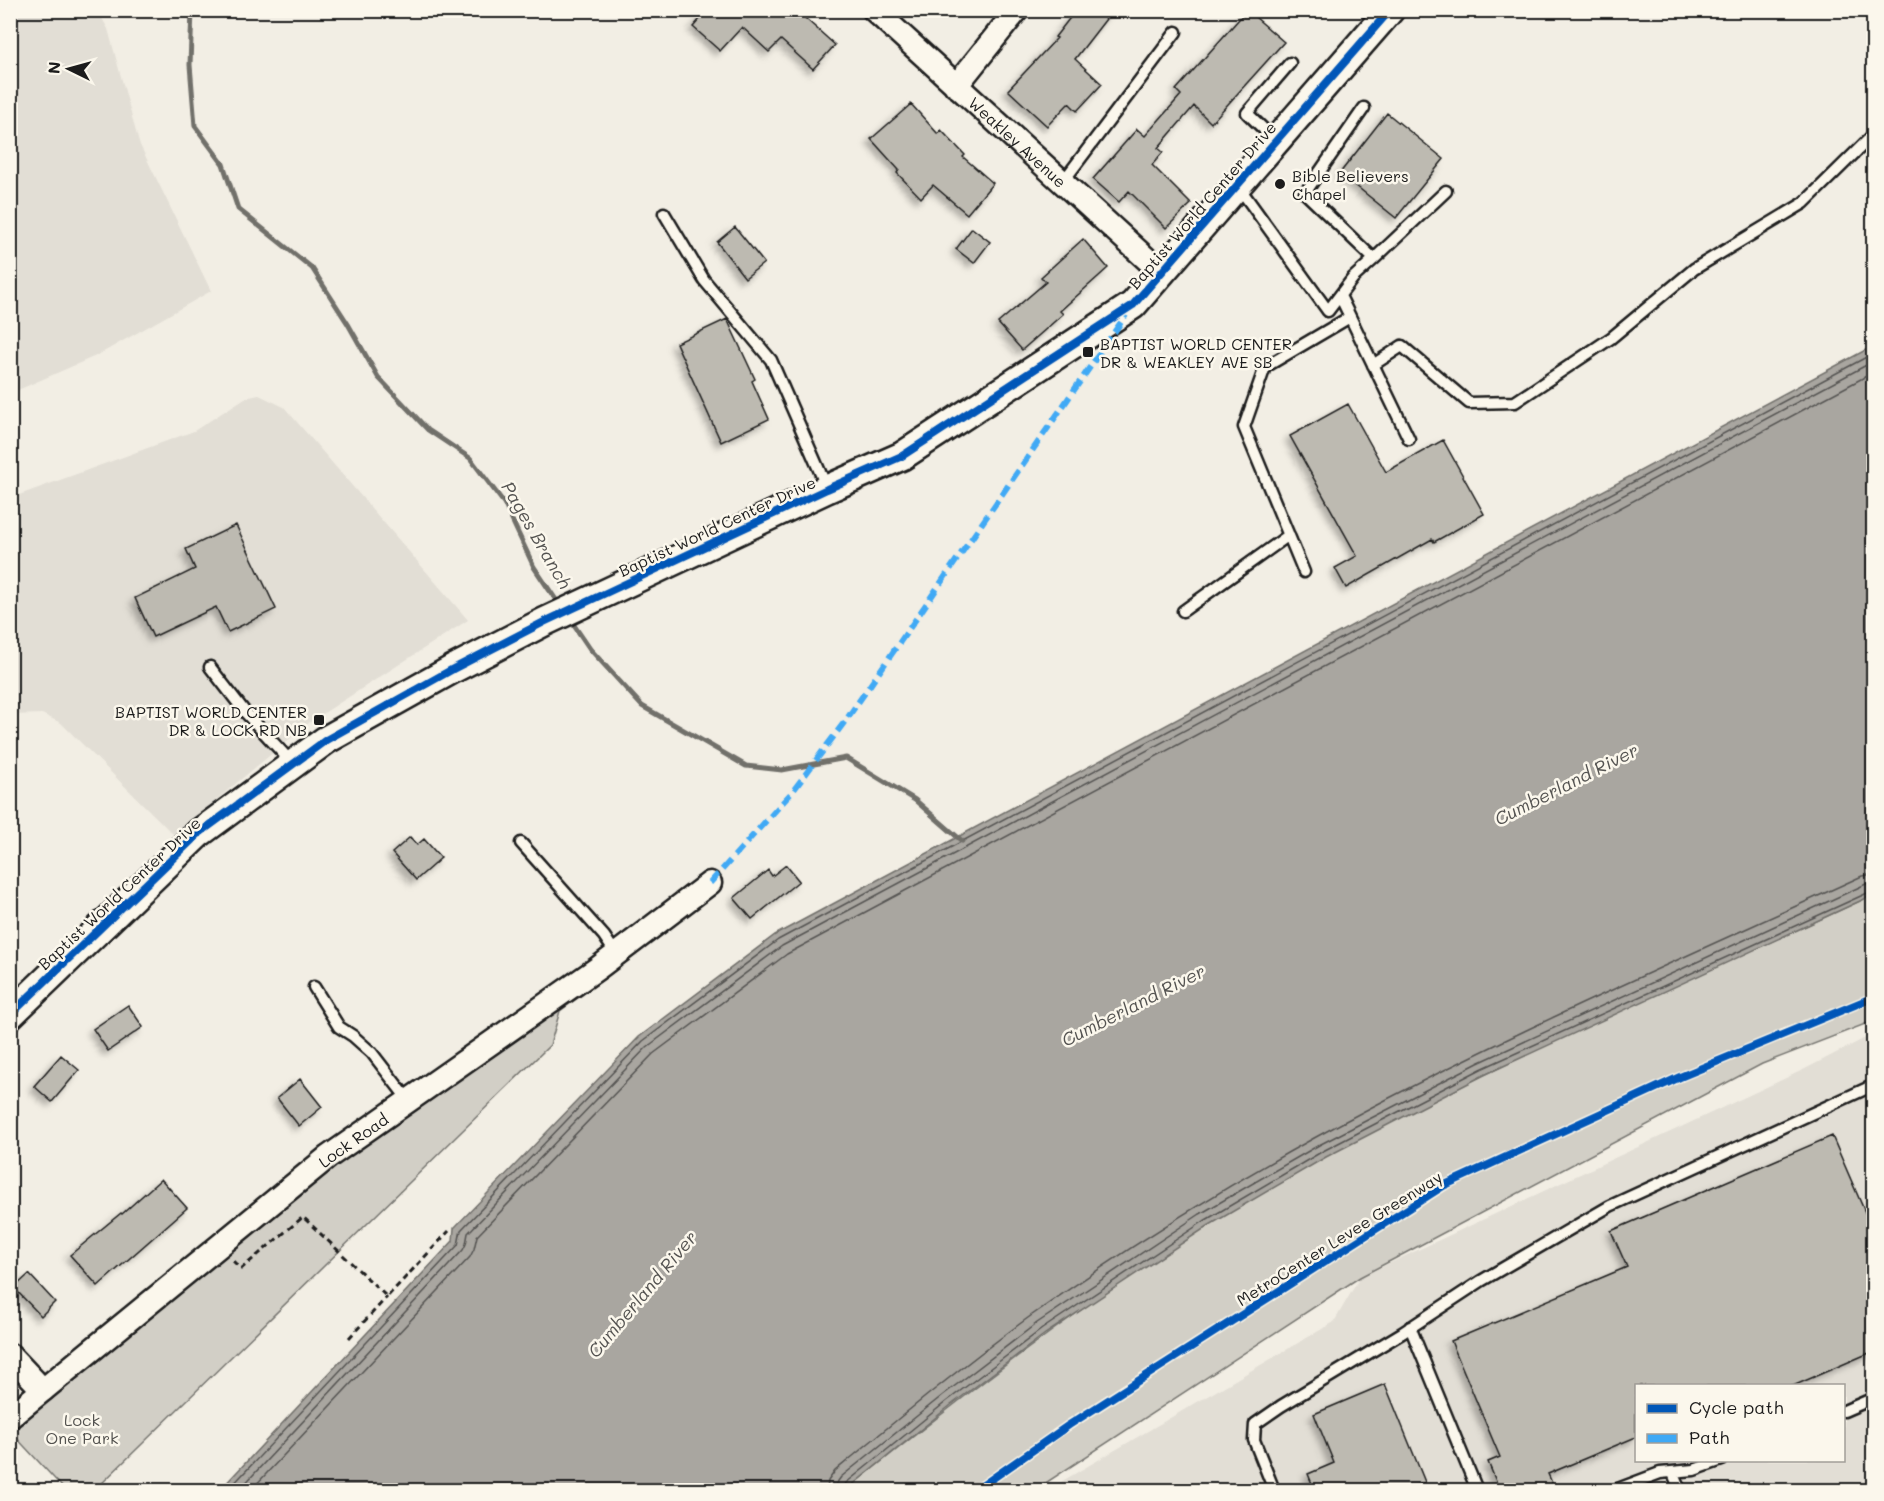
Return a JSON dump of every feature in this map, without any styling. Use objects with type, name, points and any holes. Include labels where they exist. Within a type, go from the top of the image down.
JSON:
[{"type":"street","name":"Weakley Avenue","points":[[874,10],[1162,273]]},
{"type":"street","points":[[956,86],[1017,10]]},
{"type":"street","name":"Baptist World Center Drive","points":[[10,1015],[198,834],[326,740],[453,669],[544,622],[902,456],[1133,305],[1390,10]]},
{"type":"street","name":"Lock Road","points":[[10,1417],[328,1158],[616,954],[710,883]]},
{"type":"street","points":[[10,1355],[43,1390]]},
{"type":"lane","points":[[1062,183],[1176,32]]},
{"type":"lane","points":[[1276,141],[1247,113],[1290,63]]},
{"type":"lane","points":[[1364,108],[1305,193],[1374,259]]},
{"type":"lane","points":[[1373,365],[1402,346],[1468,403],[1515,402],[1611,338],[1694,270],[1804,203],[1874,134]]},
{"type":"lane","points":[[1238,185],[1328,310],[1353,278],[1446,191]]},
{"type":"lane","points":[[664,213],[704,280],[771,360],[827,489]]},
{"type":"lane","points":[[1340,296],[1409,439]]},
{"type":"lane","points":[[1304,572],[1244,427],[1264,367],[1350,317]]},
{"type":"lane","points":[[1183,611],[1289,535]]},
{"type":"lane","points":[[210,667],[245,712],[293,764]]},
{"type":"lane","points":[[521,843],[604,936],[616,954]]},
{"type":"lane","points":[[314,987],[339,1027],[372,1053],[409,1101]]},
{"type":"lane","points":[[1274,1491],[1254,1440],[1255,1424],[1281,1406],[1481,1281],[1610,1206],[1873,1086]]},
{"type":"lane","points":[[1410,1327],[1476,1491]]},
{"type":"lane","points":[[1845,1411],[1874,1398]]},
{"type":"lane","points":[[1615,1491],[1660,1473],[1702,1468],[1719,1462]]},
{"type":"lane","points":[[1673,1473],[1680,1491]]},
{"type":"path","points":[[220,1246],[241,1269],[303,1216],[387,1297]]},
{"type":"path","points":[[349,1338],[449,1231]]},
{"type":"shaded area","points":[[11,10],[98,11],[108,29],[139,143],[211,291],[98,355],[11,393]]},
{"type":"shaded area","points":[[259,395],[284,407],[468,620],[310,722],[174,835],[61,723],[42,714],[11,715],[11,498],[194,431],[245,398]]},
{"type":"shaded area","points":[[1873,1034],[1873,1490],[1047,1490],[1334,1322],[1360,1277],[1805,1069]]},
{"type":"green space","points":[[1873,895],[1873,1021],[1762,1064],[1360,1277],[1035,1490],[846,1490],[978,1386],[1068,1319],[1161,1255],[1288,1178],[1369,1133],[1536,1050]]},
{"type":"green space","name":"Lock One Park","points":[[598,968],[604,979],[560,1011],[550,1045],[95,1490],[65,1490],[11,1432],[11,1417],[328,1157]]},
{"type":"water","name":"Cumberland River","points":[[1873,346],[1873,895],[1484,1075],[1326,1157],[1208,1226],[1045,1334],[951,1405],[846,1490],[220,1490],[453,1241],[454,1228],[639,1037],[775,935]]},
{"type":"building","points":[[708,10],[796,10],[835,45],[813,69],[781,40],[769,52],[742,27],[720,51],[693,27]]},
{"type":"building","points":[[1076,10],[1113,10],[1075,59],[1102,84],[1077,111],[1069,103],[1047,126],[1008,90],[1057,38],[1055,37]]},
{"type":"building","points":[[1247,10],[1284,42],[1211,123],[1194,106],[1158,148],[1163,152],[1152,165],[1191,204],[1166,228],[1129,191],[1119,202],[1093,179],[1137,129],[1145,136],[1181,95],[1176,90]]},
{"type":"building","points":[[911,104],[938,134],[941,130],[965,155],[963,157],[993,183],[967,214],[933,185],[921,198],[897,173],[899,170],[871,139]]},
{"type":"building","points":[[1387,113],[1444,159],[1396,218],[1340,173]]},
{"type":"building","points":[[735,227],[764,263],[745,278],[717,242]]},
{"type":"building","points":[[972,228],[990,242],[974,263],[956,249]]},
{"type":"building","points":[[1083,239],[1108,268],[1060,311],[1063,314],[1022,350],[998,323],[1046,282],[1041,277]]},
{"type":"building","points":[[727,319],[755,379],[752,381],[769,419],[721,442],[676,343]]},
{"type":"building","points":[[1348,404],[1386,472],[1443,440],[1484,514],[1434,542],[1432,539],[1346,588],[1335,568],[1357,556],[1290,436]]},
{"type":"building","points":[[236,525],[276,609],[228,632],[216,607],[153,637],[135,598],[195,569],[186,549]]},
{"type":"building","points":[[410,837],[417,845],[424,839],[441,858],[416,880],[392,853]]},
{"type":"building","points":[[786,865],[799,881],[752,919],[734,898],[768,870],[772,876]]},
{"type":"building","points":[[128,1005],[143,1027],[108,1051],[93,1029]]},
{"type":"building","points":[[61,1055],[79,1070],[52,1102],[34,1086]]},
{"type":"building","points":[[300,1079],[322,1107],[299,1126],[277,1098]]},
{"type":"building","points":[[1832,1136],[1874,1233],[1874,1351],[1798,1384],[1635,1384],[1635,1437],[1548,1474],[1553,1485],[1541,1491],[1500,1491],[1488,1462],[1500,1457],[1451,1341],[1627,1267],[1611,1231]]},
{"type":"building","points":[[161,1179],[187,1208],[98,1286],[70,1255],[122,1214]]},
{"type":"building","points":[[29,1274],[55,1302],[41,1316],[14,1288]]},
{"type":"building","points":[[1385,1384],[1425,1482],[1404,1491],[1315,1491],[1308,1474],[1334,1463],[1314,1414]]},
{"type":"waterway","name":"Pages Branch","points":[[192,10],[190,65],[195,126],[223,164],[238,209],[312,268],[378,377],[428,430],[470,458],[504,503],[534,567],[560,606]]},
{"type":"waterway","name":"Pages Branch","points":[[569,618],[590,649],[642,706],[746,766],[782,770],[846,758],[915,800],[962,841]]},
{"type":"marked path","points":[[710,883],[793,791],[846,720],[1126,315]]},
{"type":"cycle path","points":[[10,1015],[198,834],[326,740],[453,669],[544,622],[902,456],[1133,305],[1390,10]]},
{"type":"cycle path","name":"MetroCenter Levee Greenway","points":[[976,1490],[1069,1425],[1445,1185],[1680,1077],[1874,997]]},
{"type":"place","name":"Bible Believers Chapel","points":[[1280,184]]},
{"type":"place","name":"BAPTIST WORLD CENTER DR & WEAKLEY AVE SB","points":[[1088,352]]},
{"type":"place","name":"BAPTIST WORLD CENTER DR & LOCK RD NB","points":[[319,720]]}]
